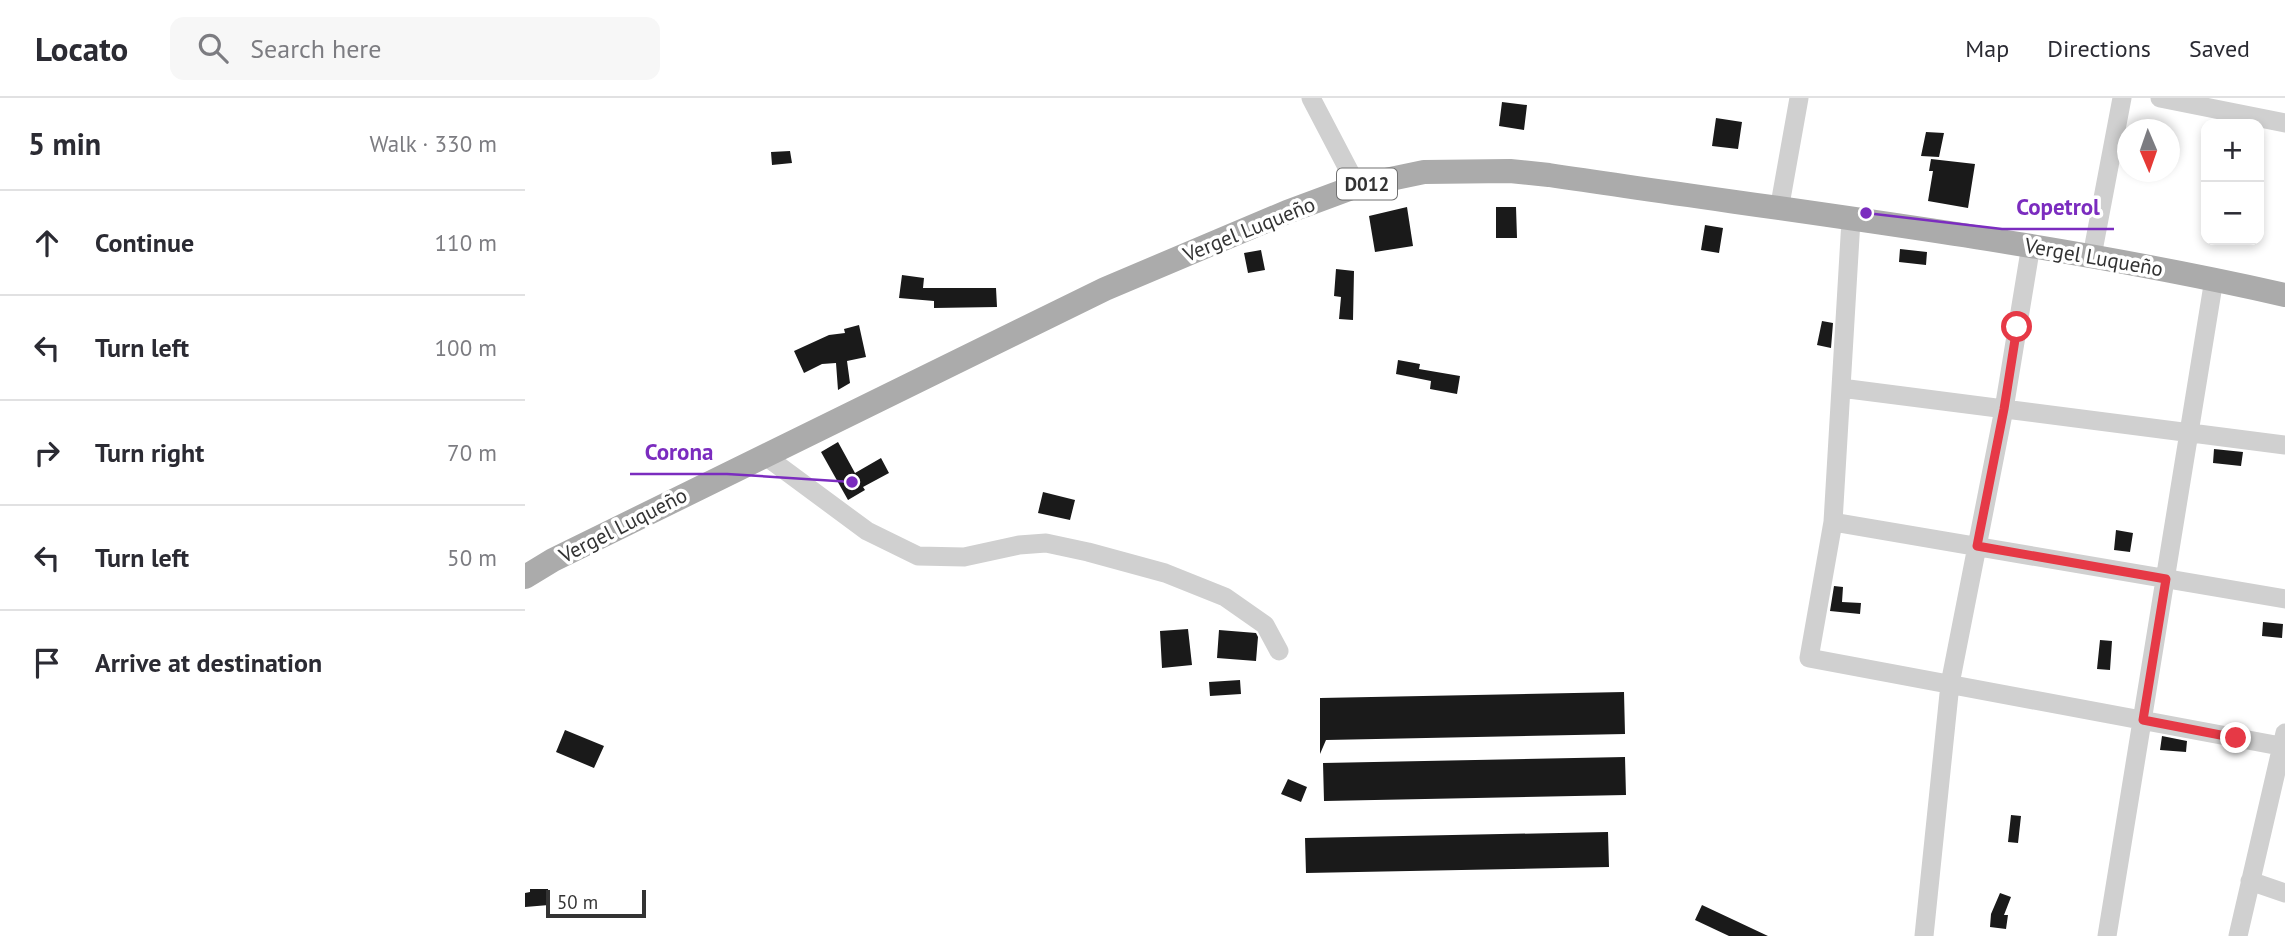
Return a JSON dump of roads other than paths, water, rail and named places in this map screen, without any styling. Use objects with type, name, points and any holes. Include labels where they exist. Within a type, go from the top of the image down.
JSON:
[{"type":"main road","name":"Vergel Luqueño","points":[[525,577],[553,560],[764,455],[1105,289],[1287,212],[1357,186],[1424,172],[1510,171],[1851,219],[2031,245],[2285,295]]},
{"type":"street","points":[[1311,98],[1357,186]]},
{"type":"street","points":[[1779,210],[1799,98]]},
{"type":"street","points":[[2092,256],[2122,98]]},
{"type":"street","points":[[2160,98],[2285,123]]},
{"type":"street","points":[[1851,219],[1833,522],[1809,658],[2143,720],[2284,742],[2238,936]]},
{"type":"street","points":[[1924,936],[1950,684],[2004,409],[2031,245]]},
{"type":"street","points":[[2107,936],[2214,279]]},
{"type":"street","points":[[1841,388],[2285,445]]},
{"type":"street","points":[[764,455],[867,531],[918,556],[964,556],[1019,545],[1046,543],[1088,552],[1165,573],[1225,597],[1265,625],[1279,651]]},
{"type":"street","points":[[1833,522],[2285,599]]},
{"type":"street","points":[[2250,881],[2285,894]]},
{"type":"place","name":"Copetrol","points":[[1866,213]]},
{"type":"place","name":"Corona","points":[[852,482]]}]
